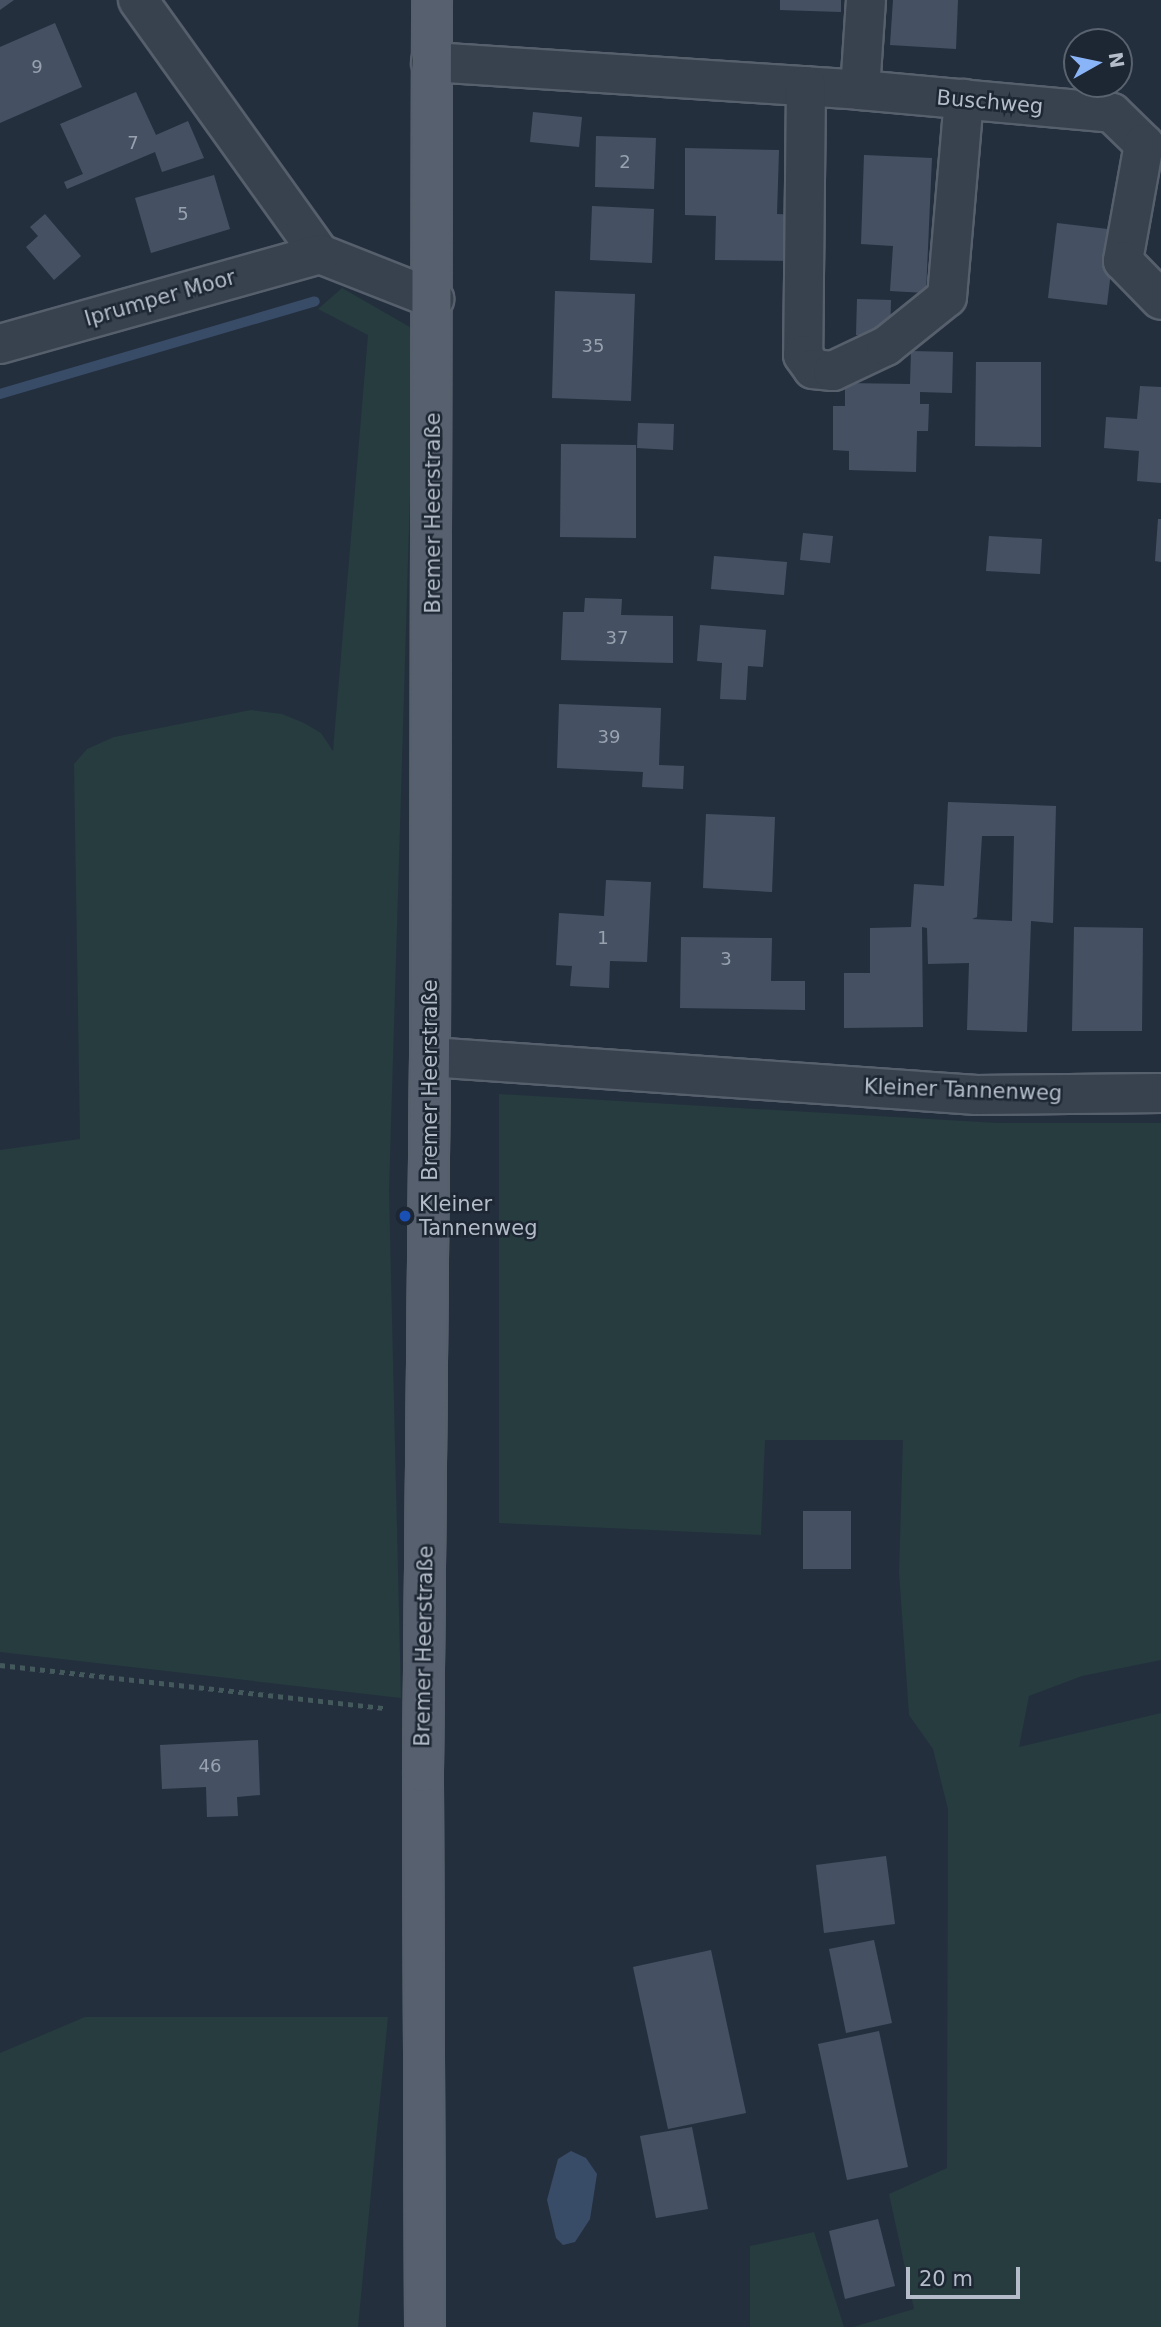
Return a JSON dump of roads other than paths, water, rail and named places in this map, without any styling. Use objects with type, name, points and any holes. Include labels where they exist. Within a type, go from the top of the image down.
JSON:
[{"type":"main road","name":"Bremer Heerstraße","points":[[425,2327],[423,1712],[434,299],[432,0]]},
{"type":"street","points":[[138,0],[320,254],[434,299]]},
{"type":"street","points":[[860,90],[866,0]]},
{"type":"street","name":"Buschweg","points":[[431,62],[860,90],[1112,113],[1144,144],[1123,261],[1161,300]]},
{"type":"street","points":[[806,86],[803,355],[813,369],[834,371],[886,346],[947,297],[964,99]]},
{"type":"street","name":"Iprumper Moor","points":[[0,344],[320,254]]},
{"type":"street","name":"Kleiner Tannenweg","points":[[430,1057],[977,1095],[1161,1093]]},
{"type":"water","points":[[571,2151],[586,2158],[597,2174],[590,2219],[575,2242],[563,2245],[556,2238],[547,2200],[558,2159]]},
{"type":"waterway","points":[[0,394],[315,301]]},
{"type":"place","name":"Kleiner Tannenweg","points":[[405,1216]]}]
